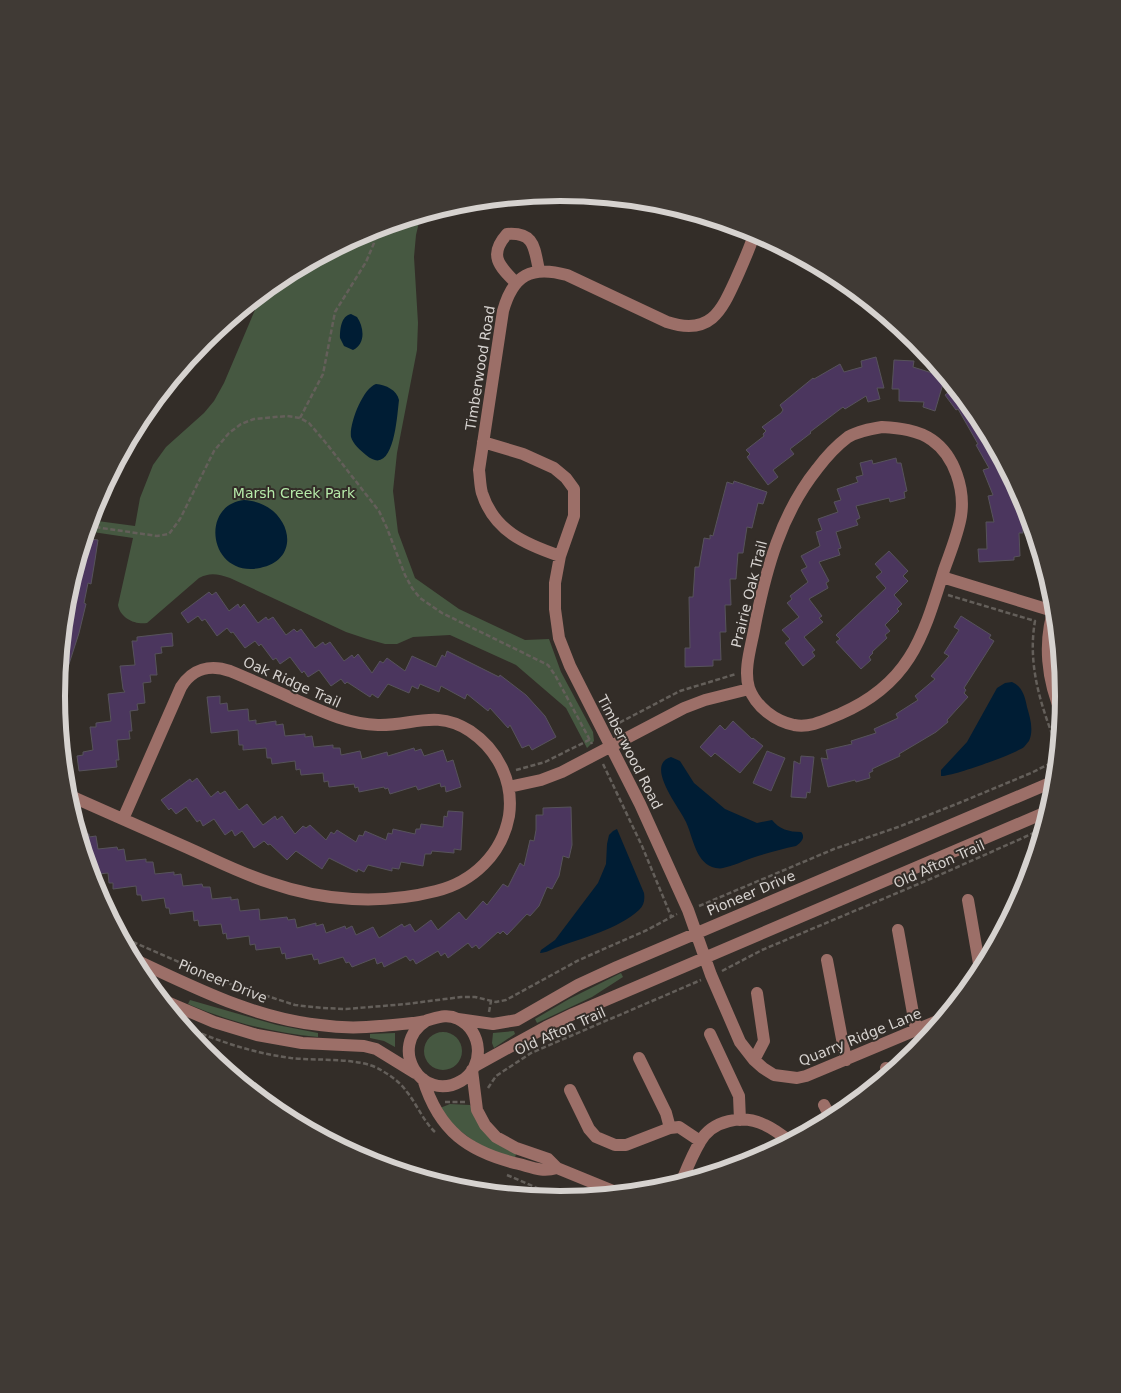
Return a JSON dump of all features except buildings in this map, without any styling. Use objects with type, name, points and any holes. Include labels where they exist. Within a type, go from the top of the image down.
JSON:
[{"type":"street","points":[[539,270],[534,246],[527,237],[518,234],[507,234],[500,242],[496,251],[498,262],[516,282],[526,274],[539,270],[552,271],[567,275],[667,322],[680,326],[693,326],[717,315],[724,305],[753,240]]},
{"type":"street","name":"Timberwood Road","points":[[516,282],[507,295],[503,311],[479,470],[482,492],[490,510],[502,528],[518,540],[534,548],[560,556]]},
{"type":"street","name":"Prairie Oak Trail","points":[[882,427],[901,428],[932,440],[953,466],[959,482],[962,500],[961,518],[942,577],[926,626],[910,659],[884,687],[857,706],[819,723],[803,726],[788,724],[773,717],[761,707],[749,689],[748,661],[762,589],[776,542],[786,519],[811,476],[836,446],[849,436],[865,430],[882,427]]},
{"type":"street","name":"Timberwood Road","points":[[483,442],[523,454],[554,468],[566,478],[574,489],[574,516],[560,556],[554,583],[554,609],[559,638],[570,666],[658,843],[688,910],[705,957]]},
{"type":"street","points":[[942,577],[1047,605]]},
{"type":"street","points":[[1051,626],[1048,660],[1056,701]]},
{"type":"street","name":"Oak Ridge Trail","points":[[76,799],[123,820],[250,876],[280,886],[336,898],[395,898],[430,893],[449,887],[466,880],[482,867],[494,852],[504,833],[510,808],[509,787],[504,772],[494,754],[470,731],[455,724],[426,719],[381,725],[349,722],[230,671],[208,668],[194,672],[182,686],[123,820]]},
{"type":"street","points":[[509,787],[554,776],[684,708],[705,700],[749,689]]},
{"type":"street","name":"Pioneer Drive","points":[[458,1019],[493,1024],[519,1020],[588,980],[1048,784]]},
{"type":"street","points":[[473,1068],[562,1019],[1041,814]]},
{"type":"street","points":[[968,900],[979,962]]},
{"type":"street","points":[[898,930],[916,1030]]},
{"type":"street","name":"Quarry Ridge Lane","points":[[705,957],[740,1042],[762,1068],[774,1075],[797,1078],[817,1073],[933,1023]]},
{"type":"street","points":[[827,960],[846,1060]]},
{"type":"street","name":"Pioneer Drive","points":[[144,964],[231,1003],[286,1020],[346,1027],[380,1026],[426,1021]]},
{"type":"street","points":[[754,1060],[764,1041],[757,993]]},
{"type":"street","points":[[172,1004],[214,1022],[257,1035],[310,1044],[364,1046],[376,1049],[420,1077],[436,1085],[451,1085],[464,1079],[473,1068],[478,1053],[476,1039],[469,1027],[458,1019],[440,1016],[426,1021],[416,1030],[410,1043],[409,1057],[412,1066],[420,1077],[434,1109],[458,1137],[484,1154],[544,1171],[557,1168]]},
{"type":"street","points":[[710,1034],[739,1096],[740,1120]]},
{"type":"street","points":[[639,1058],[666,1113],[670,1128]]},
{"type":"street","points":[[473,1068],[476,1101],[481,1118],[496,1137],[516,1148],[548,1159],[557,1168],[609,1189]]},
{"type":"street","points":[[570,1090],[589,1129],[596,1137],[615,1145],[626,1145],[670,1128],[679,1127],[700,1141]]},
{"type":"street","points":[[824,1105],[828,1113]]},
{"type":"street","points":[[684,1176],[700,1141],[711,1128],[723,1122],[740,1120],[764,1124],[785,1138]]},
{"type":"path","points":[[300,418],[323,374],[335,312],[366,262],[375,237]]},
{"type":"path","points":[[95,527],[157,536],[169,534],[180,519],[214,451],[229,433],[238,426],[254,419],[286,416],[300,418],[309,423],[379,511],[404,575],[417,595],[436,610],[542,662],[550,667],[555,675],[590,740],[532,767],[504,772]]},
{"type":"path","points":[[951,596],[1035,621],[1033,649],[1036,680],[1044,712],[1054,739]]},
{"type":"path","points":[[615,725],[680,691],[733,674],[748,673]]},
{"type":"path","points":[[701,905],[834,849],[959,803],[1052,763]]},
{"type":"path","points":[[129,940],[227,983],[294,1005],[346,1009],[468,997],[494,1001],[506,1000],[579,960],[647,930],[671,916],[648,860],[604,766]]},
{"type":"path","name":"Old Afton Trail","points":[[731,966],[762,950],[1037,832]]},
{"type":"path","name":"Old Afton Trail","points":[[476,1101],[487,1099],[488,1086],[494,1077],[524,1057],[696,983]]},
{"type":"path","points":[[196,1031],[218,1041],[268,1054],[310,1060],[367,1064],[382,1071],[401,1085],[422,1117],[448,1102],[476,1101]]},
{"type":"green space","name":"Marsh Creek Park","points":[[419,222],[414,257],[418,323],[417,350],[397,453],[393,491],[398,532],[415,578],[459,609],[525,640],[549,639],[561,672],[593,732],[594,741],[587,748],[566,708],[516,665],[450,635],[413,637],[397,644],[385,644],[346,632],[230,578],[214,574],[199,578],[147,623],[133,622],[125,617],[119,610],[118,605],[133,538],[93,532],[97,521],[135,526],[140,498],[153,465],[166,447],[204,413],[214,401],[224,383],[259,303],[313,267],[341,252],[401,227]]},
{"type":"green space","points":[[621,973],[623,977],[592,997],[537,1023],[535,1019],[569,999]]},
{"type":"green space","points":[[190,1000],[277,1025],[318,1033],[318,1037],[268,1030],[236,1021],[188,1004]]},
{"type":"green space","points":[[514,1031],[515,1034],[494,1048],[492,1043],[493,1033]]},
{"type":"green space","points":[[443,1032],[457,1037],[462,1051],[457,1065],[443,1070],[429,1065],[424,1051],[429,1037]]},
{"type":"green space","points":[[395,1033],[395,1047],[384,1041],[370,1038],[370,1034]]},
{"type":"green space","points":[[450,1104],[470,1105],[516,1154],[515,1158],[483,1148],[455,1127],[440,1108]]},
{"type":"water","points":[[351,314],[357,317],[362,330],[362,340],[353,350],[344,346],[340,338],[343,320]]},
{"type":"water","points":[[376,384],[396,393],[399,400],[395,431],[388,452],[383,459],[375,460],[359,449],[351,437],[351,431],[362,399],[366,392]]},
{"type":"water","points":[[244,500],[259,503],[272,510],[281,520],[286,531],[287,543],[283,554],[274,563],[260,568],[243,568],[230,562],[221,552],[216,540],[216,526],[220,514],[230,505]]},
{"type":"water","points":[[1012,682],[1021,689],[1025,699],[1031,724],[1029,741],[1024,747],[996,760],[957,773],[941,776],[941,770],[967,742],[997,688],[1005,683]]},
{"type":"water","points":[[671,757],[680,761],[694,783],[725,809],[757,823],[772,820],[778,826],[785,829],[801,832],[803,838],[801,842],[796,846],[763,854],[722,868],[706,864],[698,854],[686,822],[662,777],[661,769],[664,762]]},
{"type":"water","points":[[617,829],[644,893],[642,906],[631,917],[611,928],[540,953],[541,950],[555,940],[598,883],[606,864],[609,835]]}]
